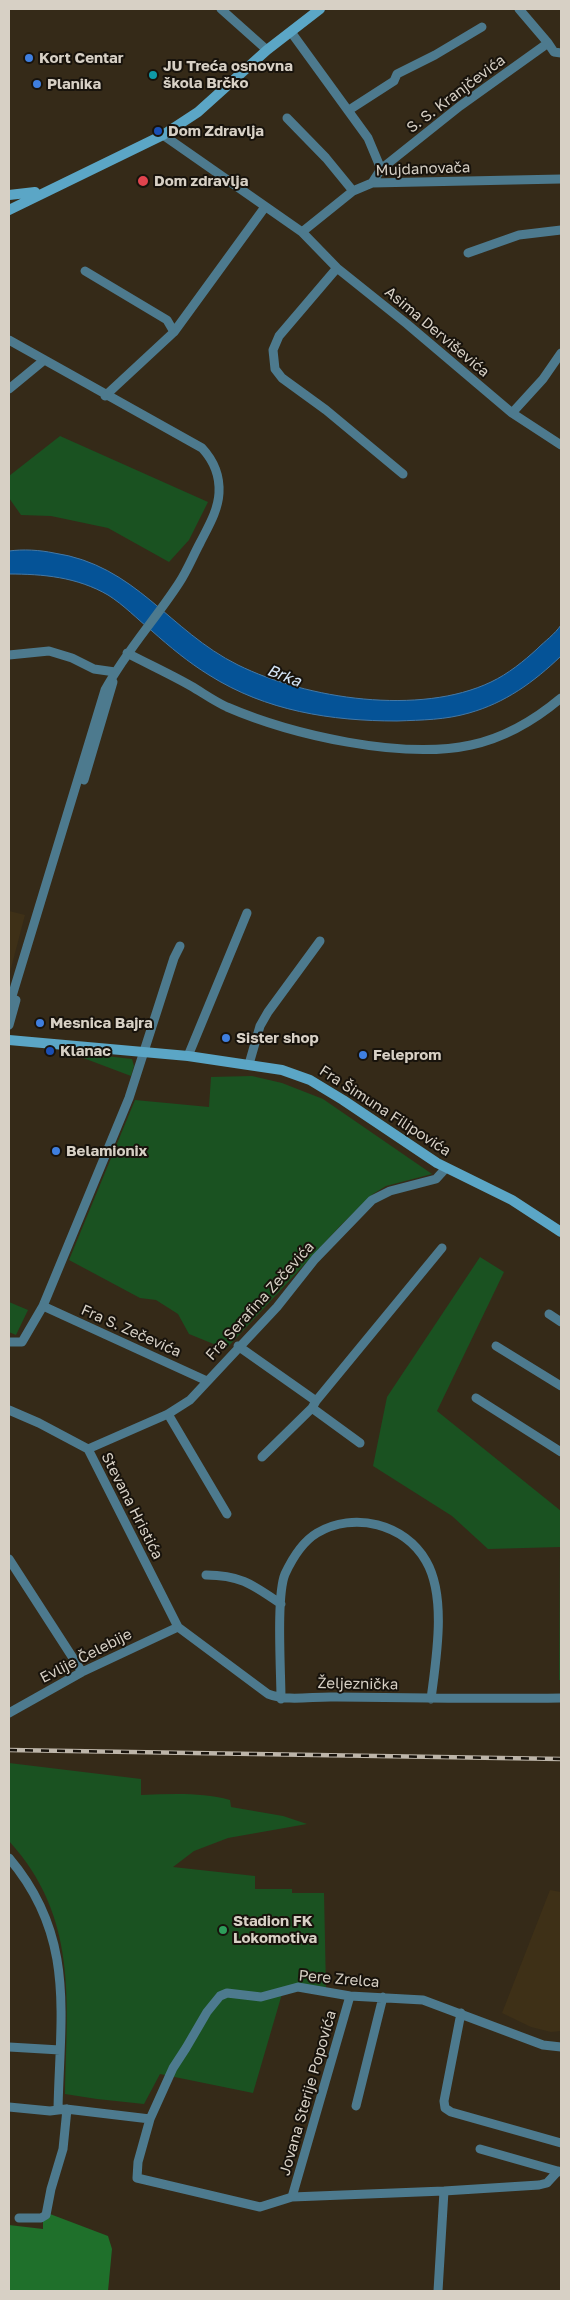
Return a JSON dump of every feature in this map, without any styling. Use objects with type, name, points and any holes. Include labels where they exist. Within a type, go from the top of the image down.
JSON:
[{"type":"main road","points":[[9,210],[48,189],[163,135],[198,112],[267,50],[320,9]]},
{"type":"main road","points":[[9,195],[48,189]]},
{"type":"main road","points":[[9,1040],[28,1044]]},
{"type":"main road","points":[[9,1047],[28,1044]]},
{"type":"main road","name":"Fra Šimuna Filipovića","points":[[28,1044],[188,1056],[282,1070],[310,1080],[446,1168],[512,1200],[561,1232]]},
{"type":"street","points":[[221,9],[267,50]]},
{"type":"street","points":[[519,9],[554,52],[561,53]]},
{"type":"street","points":[[349,110],[394,81],[397,74],[435,56],[482,27]]},
{"type":"street","points":[[291,32],[368,138],[382,169]]},
{"type":"street","name":"S. S. Kranjčevića","points":[[372,183],[382,169],[460,106],[548,43]]},
{"type":"street","points":[[287,118],[326,158],[353,192]]},
{"type":"street","name":"Asima Derviševića","points":[[163,135],[302,232],[337,268],[407,324],[512,414],[561,445]]},
{"type":"street","name":"Mujdanovača","points":[[302,232],[353,192],[372,183],[561,180]]},
{"type":"street","points":[[105,396],[174,332],[265,207]]},
{"type":"street","points":[[468,253],[519,235],[561,230]]},
{"type":"street","points":[[337,268],[279,336],[273,350],[275,369],[282,378],[326,410],[403,474]]},
{"type":"street","points":[[85,271],[167,320],[174,332]]},
{"type":"street","points":[[9,340],[42,361],[105,396],[187,438],[207,454],[216,470],[219,493],[216,507],[179,583],[132,645],[105,690],[9,1006]]},
{"type":"street","points":[[512,414],[543,379],[561,353]]},
{"type":"street","points":[[9,389],[42,361]]},
{"type":"street","points":[[9,655],[49,651],[72,658],[94,669],[115,672]]},
{"type":"street","points":[[127,654],[226,706],[257,718],[311,734],[361,744],[440,750],[473,744],[516,728],[538,716],[561,698]]},
{"type":"street","points":[[9,1025],[111,694],[115,672]]},
{"type":"street","points":[[188,1056],[247,913]]},
{"type":"street","points":[[249,1064],[260,1026],[268,1012],[320,941]]},
{"type":"street","points":[[9,1342],[22,1342],[42,1306],[129,1098],[174,958],[180,946]]},
{"type":"street","name":"Fra Serafina Zečevića","points":[[88,1448],[168,1414],[190,1400],[276,1307],[315,1259],[372,1200],[390,1191],[436,1179],[443,1174],[446,1168]]},
{"type":"street","points":[[262,1457],[314,1405],[442,1248]]},
{"type":"street","name":"Fra S. Zečevića","points":[[42,1306],[207,1381]]},
{"type":"street","points":[[549,1314],[561,1322]]},
{"type":"street","points":[[238,1346],[360,1443]]},
{"type":"street","points":[[496,1346],[561,1386]]},
{"type":"street","points":[[476,1398],[560,1448]]},
{"type":"street","name":"Stevana Hristića","points":[[9,1410],[88,1448],[178,1627]]},
{"type":"street","points":[[168,1414],[227,1514]]},
{"type":"street","points":[[178,1627],[268,1694],[281,1699],[284,1576],[297,1551],[316,1534],[333,1526],[357,1521],[379,1524],[405,1536],[426,1560],[435,1584],[439,1630],[432,1699]]},
{"type":"street","points":[[9,1560],[82,1672]]},
{"type":"street","points":[[206,1576],[233,1576],[244,1580],[282,1604]]},
{"type":"street","name":"Evlije Čelebije","points":[[9,1713],[82,1672],[178,1627]]},
{"type":"street","name":"Željeznička","points":[[281,1699],[312,1696],[432,1699],[561,1698]]},
{"type":"street","points":[[9,1858],[34,1892],[54,1936],[60,1970],[63,2008],[60,2050],[63,2149],[51,2189],[46,2215],[41,2218],[18,2218]]},
{"type":"street","name":"Pere Zrelca","points":[[292,2197],[260,2207],[137,2178],[138,2162],[150,2119],[174,2068],[220,1996],[227,1992],[261,1997],[298,1987],[350,1996],[423,2000],[543,2045],[561,2047]]},
{"type":"street","name":"Jovana Sterije Popovića","points":[[292,2197],[350,1996]]},
{"type":"street","points":[[356,2106],[382,1997]]},
{"type":"street","points":[[461,2013],[444,2101],[448,2110],[561,2143]]},
{"type":"street","points":[[9,2047],[60,2050]]},
{"type":"street","points":[[9,2108],[50,2111],[62,2109],[150,2119]]},
{"type":"street","points":[[480,2149],[560,2171]]},
{"type":"street","points":[[292,2197],[539,2185],[547,2183],[560,2171]]},
{"type":"street","points":[[438,2291],[444,2191]]},
{"type":"shaded area","points":[[9,911],[25,915],[9,976]]},
{"type":"shaded area","points":[[550,1890],[561,1892],[561,2031],[551,2032],[531,2027],[502,2013]]},
{"type":"green space","points":[[60,436],[208,502],[189,540],[169,562],[108,528],[51,516],[21,515],[9,498],[9,476]]},
{"type":"green space","points":[[79,1053],[132,1059],[134,1066],[131,1076],[78,1056]]},
{"type":"green space","points":[[252,1076],[282,1083],[323,1099],[432,1174],[386,1186],[373,1194],[341,1225],[226,1349],[189,1334],[178,1314],[156,1300],[140,1298],[69,1260],[135,1100],[209,1107],[211,1077]]},
{"type":"green space","points":[[480,1257],[504,1272],[437,1411],[561,1511],[561,1680],[559,1680],[560,1547],[488,1549],[452,1516],[373,1466],[387,1397]]},
{"type":"green space","points":[[9,1302],[28,1310],[16,1335],[9,1332]]},
{"type":"green space","points":[[9,1763],[141,1779],[141,1795],[186,1794],[219,1797],[230,1800],[231,1807],[283,1816],[307,1824],[228,1838],[194,1851],[173,1867],[255,1876],[255,1889],[292,1889],[292,1893],[324,1893],[326,1988],[284,1987],[253,2093],[160,2074],[144,2104],[65,2094],[67,2025],[64,1960],[58,1929],[47,1899],[31,1870],[9,1841]]},
{"type":"green space","points":[[50,2214],[108,2236],[112,2249],[108,2291],[9,2291],[9,2225],[43,2229],[43,2221]]},
{"type":"water","points":[[32,550],[54,553],[83,560],[108,571],[130,585],[214,651],[238,665],[297,687],[330,694],[398,701],[431,698],[463,692],[491,682],[510,671],[532,654],[561,625],[561,656],[530,683],[507,697],[482,709],[460,715],[424,720],[397,721],[324,716],[276,705],[253,697],[209,675],[179,654],[120,603],[96,589],[72,580],[9,574],[9,551]]},
{"type":"railway","points":[[9,1750],[561,1759]]},
{"type":"place","name":"Kort Centar","points":[[29,58]]},
{"type":"place","name":"JU Treća osnovna škola Brčko","points":[[153,75]]},
{"type":"place","name":"Planika","points":[[37,84]]},
{"type":"place","name":"Dom Zdravlja","points":[[158,131]]},
{"type":"place","name":"Dom zdravlja","points":[[143,181]]},
{"type":"place","name":"Mesnica Bajra","points":[[40,1023]]},
{"type":"place","name":"Sister shop","points":[[226,1038]]},
{"type":"place","name":"Klanac","points":[[50,1051]]},
{"type":"place","name":"Feleprom","points":[[363,1055]]},
{"type":"place","name":"Belamionix","points":[[56,1151]]},
{"type":"place","name":"Stadion FK Lokomotiva","points":[[223,1930]]},
{"type":"water label","name":"Brka","points":[[284,676]]}]
